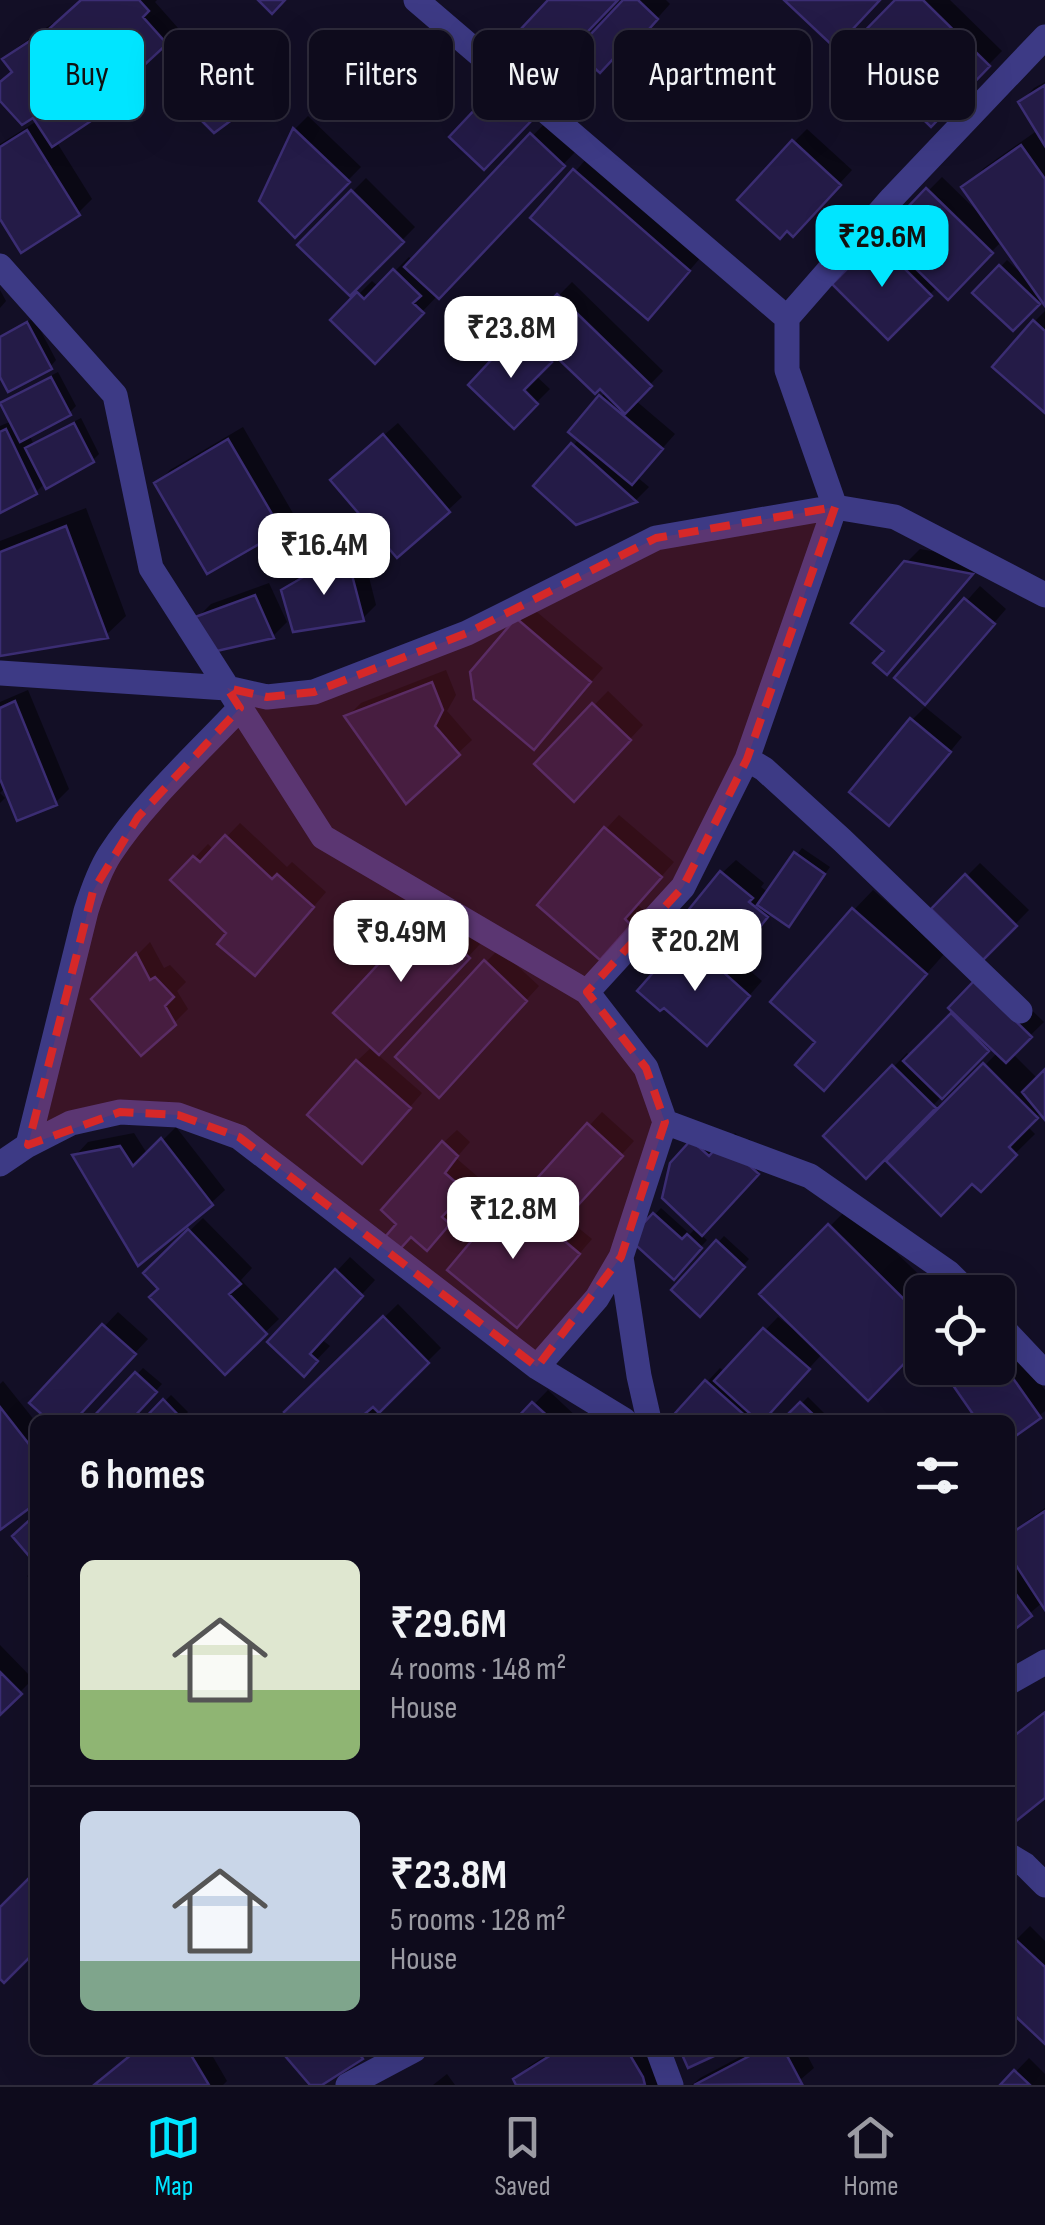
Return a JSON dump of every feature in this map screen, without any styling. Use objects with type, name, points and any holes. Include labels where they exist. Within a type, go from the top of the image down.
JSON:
[{"type":"street","points":[[416,0],[788,318]]},
{"type":"street","points":[[587,992],[683,887],[748,760],[835,507],[786,370],[788,318],[892,198],[1045,37]]},
{"type":"street","points":[[0,266],[116,396],[151,568],[323,838],[587,992],[646,1068],[665,1122],[621,1256],[597,1298],[537,1366]]},
{"type":"street","points":[[0,673],[234,698],[314,692],[467,633],[656,538],[835,507],[895,517],[1042,588]]},
{"type":"street","points":[[28,1145],[86,911],[109,855],[234,698]]},
{"type":"street","points":[[748,760],[764,769],[842,840],[1020,1012]]},
{"type":"street","points":[[0,1164],[71,1123],[120,1112],[178,1115],[239,1138],[537,1366],[616,1415]]},
{"type":"street","points":[[665,1122],[810,1176],[950,1275]]},
{"type":"street","points":[[621,1256],[648,1415]]},
{"type":"street","points":[[1015,1341],[1045,1372]]},
{"type":"street","points":[[1015,1679],[1045,1662]]},
{"type":"street","points":[[1015,1859],[1045,1885]]},
{"type":"street","points":[[348,2085],[405,2055]]},
{"type":"street","points":[[660,2055],[671,2085]]},
{"type":"highlighted area","points":[[835,507],[747,759],[683,887],[587,992],[646,1068],[665,1122],[621,1257],[537,1367],[239,1137],[178,1115],[120,1112],[28,1145],[93,891],[138,817],[240,708],[227,688],[267,697],[314,692],[467,633],[656,538]]},
{"type":"building","points":[[81,0],[139,0],[149,11],[143,17],[164,41],[164,47],[144,65],[144,30],[50,28]]},
{"type":"building","points":[[258,0],[285,0],[272,14]]},
{"type":"building","points":[[548,0],[618,0],[589,30],[520,30]]},
{"type":"building","points":[[623,0],[638,0],[658,19],[648,30],[614,30],[614,58],[600,73],[594,68],[594,31]]},
{"type":"building","points":[[784,0],[880,0],[852,30],[831,30],[831,44]]},
{"type":"building","points":[[895,0],[923,0],[953,30],[866,30]]},
{"type":"building","points":[[30,41],[30,120],[22,125],[0,101],[0,82],[12,72],[2,59]]},
{"type":"building","points":[[975,51],[990,66],[975,82]]},
{"type":"building","points":[[1045,85],[1045,146],[1018,102]]},
{"type":"building","points":[[473,112],[473,120],[532,120],[484,170],[449,137]]},
{"type":"building","points":[[34,120],[92,120],[52,147]]},
{"type":"building","points":[[201,120],[232,120],[214,133]]},
{"type":"building","points":[[293,128],[350,182],[295,238],[259,201]]},
{"type":"building","points":[[27,130],[80,215],[21,253],[0,219],[0,147]]},
{"type":"building","points":[[530,133],[565,166],[439,299],[404,267]]},
{"type":"building","points":[[792,140],[841,185],[793,237],[787,231],[780,239],[737,200]]},
{"type":"building","points":[[1021,145],[1045,179],[1045,306],[961,187]]},
{"type":"building","points":[[573,169],[690,271],[648,320],[530,218]]},
{"type":"building","points":[[926,188],[993,253],[948,300],[881,235]]},
{"type":"building","points":[[351,190],[404,242],[350,296],[297,245]]},
{"type":"building","points":[[876,240],[932,296],[888,340],[832,284]]},
{"type":"building","points":[[999,265],[1040,304],[1013,331],[972,293]]},
{"type":"building","points":[[393,269],[421,296],[413,303],[424,313],[375,364],[330,320],[357,292],[364,299]]},
{"type":"building","points":[[557,294],[652,386],[625,414],[600,389],[595,394],[525,327]]},
{"type":"building","points":[[1033,320],[1045,331],[1045,413],[992,367]]},
{"type":"building","points":[[27,322],[52,369],[8,392],[0,377],[0,337]]},
{"type":"building","points":[[526,340],[552,362],[524,390],[538,404],[514,429],[468,385],[507,343]]},
{"type":"building","points":[[51,377],[71,415],[20,442],[0,403]]},
{"type":"building","points":[[599,395],[663,449],[632,485],[568,432]]},
{"type":"building","points":[[74,423],[94,462],[46,489],[25,448]]},
{"type":"building","points":[[6,429],[37,494],[0,513],[0,432]]},
{"type":"building","points":[[383,434],[450,512],[397,558],[330,480]]},
{"type":"building","points":[[228,439],[282,531],[207,574],[154,483]]},
{"type":"building","points":[[571,443],[637,502],[576,525],[533,486]]},
{"type":"building","points":[[66,526],[108,638],[0,656],[0,552]]},
{"type":"building","points":[[346,552],[364,621],[293,632],[281,590]]},
{"type":"building","points":[[904,561],[973,574],[887,675],[873,663],[884,651],[851,623]]},
{"type":"building","points":[[255,595],[274,638],[208,653],[195,617]]},
{"type":"building","points":[[964,598],[995,624],[925,705],[894,678]]},
{"type":"building","points":[[516,618],[591,682],[534,750],[474,699],[470,672]]},
{"type":"building","points":[[432,682],[443,710],[435,726],[460,755],[406,804],[344,716]]},
{"type":"building","points":[[15,701],[57,805],[17,821],[0,779],[0,708]]},
{"type":"building","points":[[592,703],[631,740],[574,802],[534,764]]},
{"type":"building","points":[[910,718],[951,752],[889,826],[849,792]]},
{"type":"building","points":[[604,827],[662,877],[625,919],[631,925],[600,960],[537,905]]},
{"type":"building","points":[[225,835],[272,879],[277,874],[314,907],[255,976],[217,944],[226,933],[170,880],[193,856],[200,862]]},
{"type":"building","points":[[794,852],[825,874],[789,927],[757,905]]},
{"type":"building","points":[[720,871],[753,898],[749,902],[768,917],[728,966],[677,924]]},
{"type":"building","points":[[965,874],[1017,926],[983,960],[931,909]]},
{"type":"building","points":[[852,908],[927,974],[824,1091],[795,1065],[815,1042],[770,1002]]},
{"type":"building","points":[[423,916],[470,958],[379,1055],[333,1013]]},
{"type":"building","points":[[692,944],[750,996],[707,1046],[664,1008],[660,1011],[637,991],[659,966],[666,972]]},
{"type":"building","points":[[136,953],[150,980],[155,977],[174,997],[165,1006],[176,1025],[141,1056],[91,999]]},
{"type":"building","points":[[484,960],[527,1001],[439,1098],[395,1057]]},
{"type":"building","points":[[974,981],[1032,1037],[1006,1063],[948,1008]]},
{"type":"building","points":[[951,1013],[989,1051],[942,1099],[903,1061]]},
{"type":"building","points":[[356,1060],[411,1108],[362,1164],[307,1115]]},
{"type":"building","points":[[983,1063],[1038,1118],[1009,1147],[1017,1155],[981,1192],[972,1184],[941,1216],[886,1161]]},
{"type":"building","points":[[892,1065],[936,1108],[866,1179],[823,1136]]},
{"type":"building","points":[[1045,1069],[1045,1120],[1022,1092]]},
{"type":"building","points":[[587,1123],[623,1156],[559,1226],[523,1194]]},
{"type":"building","points":[[161,1138],[213,1205],[138,1266],[72,1155],[120,1146],[133,1166]]},
{"type":"building","points":[[691,1140],[709,1156],[720,1144],[759,1174],[702,1236],[662,1198],[670,1163]]},
{"type":"building","points":[[442,1141],[458,1156],[445,1173],[474,1198],[460,1213],[452,1206],[442,1217],[450,1224],[427,1251],[411,1237],[400,1249],[385,1237],[396,1224],[381,1210]]},
{"type":"building","points":[[510,1195],[580,1254],[517,1328],[447,1270]]},
{"type":"building","points":[[653,1213],[682,1239],[687,1234],[702,1248],[674,1280],[629,1239]]},
{"type":"building","points":[[828,1224],[905,1300],[905,1363],[868,1401],[759,1294]]},
{"type":"building","points":[[188,1229],[241,1284],[229,1294],[267,1334],[225,1375],[149,1297],[158,1289],[143,1273]]},
{"type":"building","points":[[716,1240],[745,1267],[700,1317],[671,1290]]},
{"type":"building","points":[[335,1269],[363,1296],[310,1354],[318,1361],[304,1377],[267,1342]]},
{"type":"building","points":[[383,1316],[429,1363],[379,1413],[373,1407],[363,1415],[284,1412]]},
{"type":"building","points":[[102,1324],[136,1354],[80,1415],[42,1415],[29,1403]]},
{"type":"building","points":[[763,1328],[810,1369],[769,1415],[751,1415],[714,1381]]},
{"type":"building","points":[[135,1372],[157,1392],[136,1415],[95,1415]]},
{"type":"building","points":[[705,1380],[744,1415],[674,1415]]},
{"type":"building","points":[[1015,1381],[1041,1418],[1015,1436],[1015,1415],[974,1415],[953,1385],[1015,1385]]},
{"type":"building","points":[[163,1399],[178,1415],[148,1415]]},
{"type":"building","points":[[532,1402],[546,1415],[520,1415]]},
{"type":"building","points":[[800,1402],[814,1415],[787,1415]]},
{"type":"building","points":[[0,1407],[30,1446],[30,1508],[0,1530]]},
{"type":"building","points":[[1045,1511],[1045,1610],[1015,1564],[1015,1531]]},
{"type":"building","points":[[30,1520],[30,1557],[12,1536]]},
{"type":"building","points":[[1015,1593],[1032,1616],[1015,1629]]},
{"type":"building","points":[[0,1672],[22,1694],[0,1715]]},
{"type":"building","points":[[1045,1712],[1045,1798],[1015,1822],[1015,1735]]},
{"type":"building","points":[[30,1877],[30,1957],[4,1983],[0,1979],[0,1907]]},
{"type":"building","points":[[1015,1939],[1045,1967],[1045,2044],[1015,2016]]},
{"type":"building","points":[[131,2055],[191,2055],[209,2085],[94,2085]]},
{"type":"building","points":[[284,2055],[360,2055],[363,2059],[322,2085],[310,2085]]},
{"type":"building","points":[[551,2055],[630,2055],[645,2085],[516,2085],[513,2079]]},
{"type":"building","points":[[682,2055],[716,2055],[688,2068]]},
{"type":"building","points":[[751,2055],[787,2055],[802,2084],[694,2085]]},
{"type":"building","points":[[1014,2070],[1030,2085],[1000,2085]]}]
